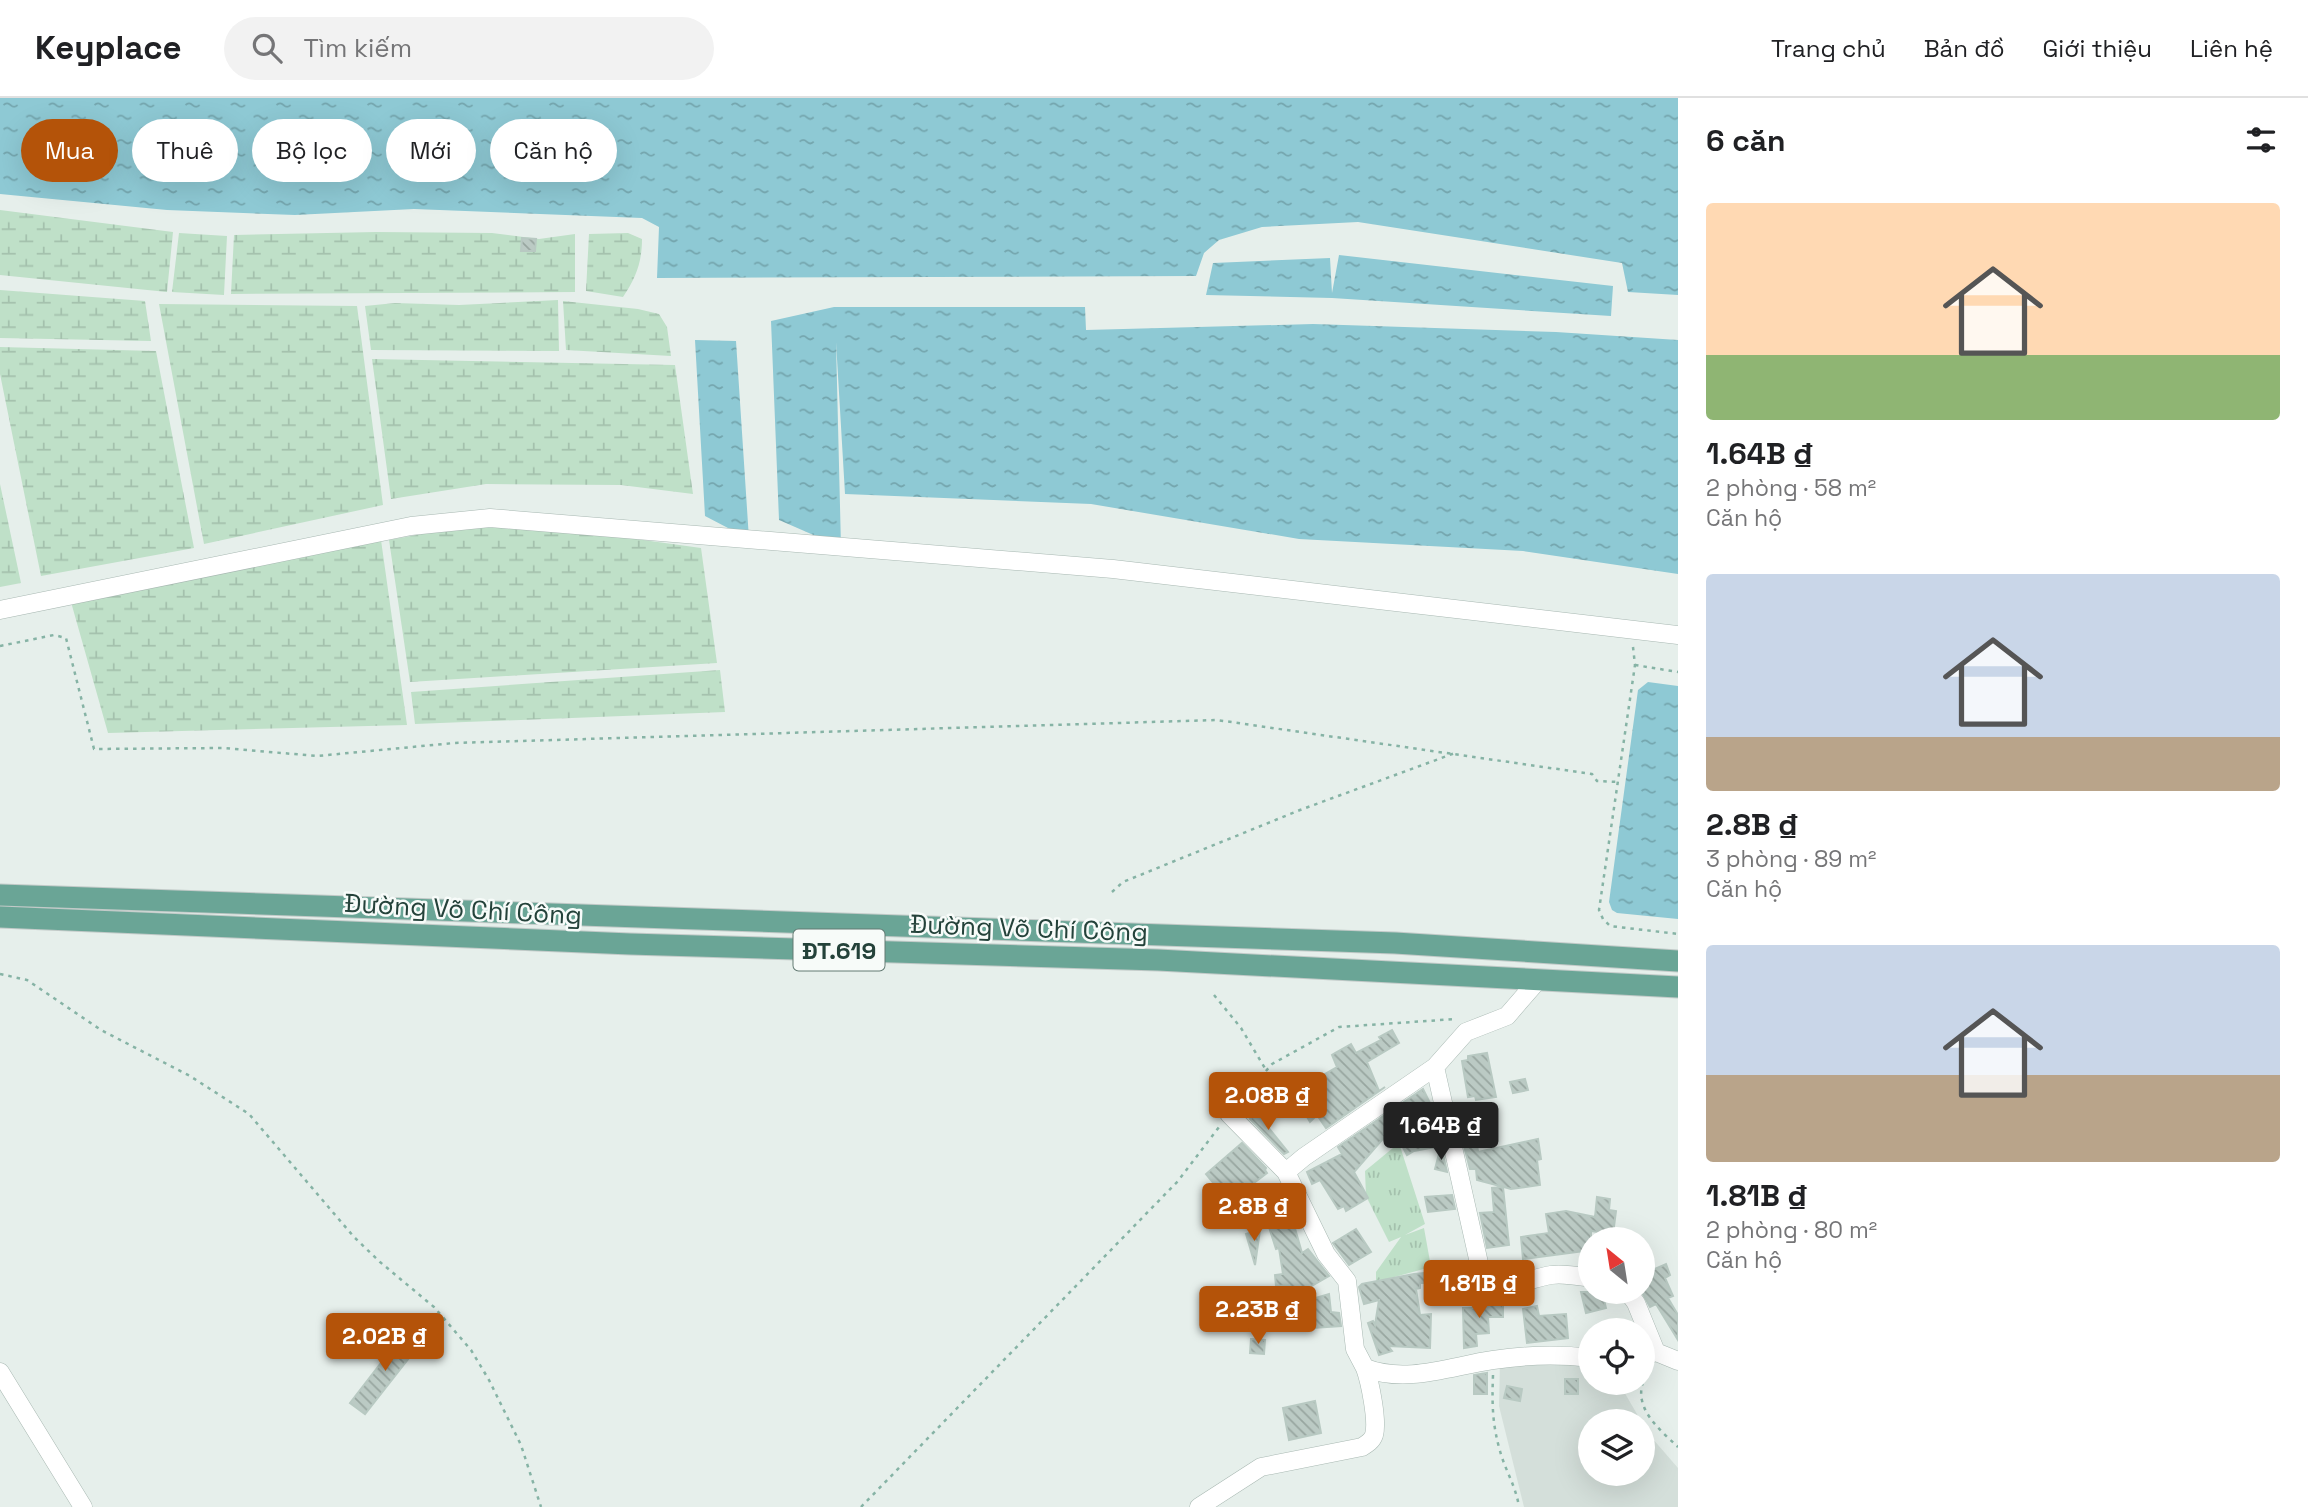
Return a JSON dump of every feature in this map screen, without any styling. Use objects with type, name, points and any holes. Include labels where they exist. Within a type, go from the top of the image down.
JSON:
[{"type":"main road","name":"Đường Võ Chí Công","points":[[0,895],[1453,946],[1678,961]]},
{"type":"main road","name":"Đường Võ Chí Công","points":[[0,918],[630,944],[1158,960],[1678,987]]},
{"type":"main road","points":[[1452,974],[1453,946]]},
{"type":"street","points":[[0,610],[411,526],[490,517],[1113,569],[1678,635]]},
{"type":"street","points":[[1286,1172],[1435,1067],[1466,1032],[1507,1016],[1539,979]]},
{"type":"street","points":[[1435,1067],[1481,1272],[1499,1282],[1524,1283],[1553,1274],[1578,1277]]},
{"type":"street","points":[[1199,1507],[1261,1467],[1362,1447],[1371,1441],[1375,1432],[1370,1382],[1355,1349],[1347,1281],[1326,1254],[1286,1172],[1229,1114]]},
{"type":"street","points":[[1365,1368],[1376,1372],[1412,1374],[1539,1355],[1578,1357]]},
{"type":"street","points":[[1655,1355],[1678,1361]]},
{"type":"street","points":[[0,1372],[83,1507]]},
{"type":"path","points":[[1632,629],[1635,665],[1600,909],[1603,919],[1610,926],[1678,934]]},
{"type":"path","points":[[0,646],[54,635],[66,638],[94,749],[223,748],[317,756],[454,743],[1217,720],[1456,752],[1592,774],[1597,781],[1619,782]]},
{"type":"path","points":[[1635,665],[1678,672]]},
{"type":"path","points":[[1112,892],[1122,882],[1300,810],[1456,752]]},
{"type":"path","points":[[0,974],[27,980],[102,1030],[190,1076],[249,1114],[354,1237],[434,1307],[471,1350],[521,1445],[541,1507]]},
{"type":"path","points":[[1214,995],[1241,1028],[1266,1070]]},
{"type":"path","points":[[862,1507],[1178,1181],[1229,1114],[1272,1064],[1339,1027],[1465,1018]]},
{"type":"path","points":[[1493,1360],[1491,1412],[1500,1453],[1517,1490],[1519,1507]]},
{"type":"path","points":[[1640,1395],[1642,1406],[1678,1447]]},
{"type":"shaded area","points":[[1500,1361],[1578,1363],[1578,1395],[1626,1395],[1634,1409],[1578,1409],[1578,1486],[1655,1486],[1655,1441],[1678,1468],[1678,1507],[1524,1507],[1499,1406]]},
{"type":"green space","points":[[0,210],[173,232],[167,292],[0,275]]},
{"type":"green space","points":[[179,233],[227,236],[224,295],[172,292]]},
{"type":"green space","points":[[492,233],[539,239],[575,234],[575,292],[231,294],[234,235]]},
{"type":"green space","points":[[628,233],[642,239],[642,247],[637,269],[623,297],[586,291],[589,234]]},
{"type":"green space","points":[[0,290],[145,301],[151,341],[0,338]]},
{"type":"green space","points":[[558,300],[559,351],[371,350],[365,306]]},
{"type":"green space","points":[[563,301],[638,309],[659,314],[667,327],[671,356],[566,350]]},
{"type":"green space","points":[[159,304],[357,306],[383,505],[204,544]]},
{"type":"green space","points":[[0,347],[156,351],[194,548],[41,576],[0,374]]},
{"type":"green space","points":[[372,359],[675,365],[693,494],[621,485],[486,484],[391,499]]},
{"type":"green space","points":[[0,484],[21,583],[0,587]]},
{"type":"green space","points":[[499,520],[701,548],[717,663],[410,682],[389,540]]},
{"type":"green space","points":[[381,540],[407,725],[108,733],[69,595]]},
{"type":"green space","points":[[720,670],[725,712],[415,724],[411,692]]},
{"type":"green space","points":[[1399,1143],[1425,1224],[1405,1235],[1424,1228],[1431,1267],[1376,1282],[1376,1272],[1401,1237],[1389,1242],[1366,1196],[1365,1171]]},
{"type":"water","points":[[0,98],[1678,98],[1678,295],[1628,292],[1622,263],[1358,222],[1262,227],[1219,240],[1204,253],[1196,276],[657,278],[659,227],[642,218],[414,209],[295,215],[167,210],[0,194]]},
{"type":"water","points":[[1339,255],[1613,286],[1611,316],[1332,298],[1206,295],[1213,263],[1330,258],[1332,293]]},
{"type":"water","points":[[834,307],[1085,307],[1086,330],[1313,324],[1556,332],[1678,340],[1678,574],[1523,551],[1299,539],[1091,504],[845,494],[836,342],[841,547],[779,520],[771,321]]},
{"type":"water","points":[[695,340],[736,341],[749,539],[705,516]]},
{"type":"water","points":[[1648,682],[1678,686],[1678,919],[1617,913],[1612,910],[1609,902],[1638,690]]},
{"type":"building","points":[[522,238],[536,239],[535,251],[521,251]]},
{"type":"building","points":[[1392,1030],[1399,1043],[1367,1062],[1379,1091],[1385,1087],[1326,1128],[1317,1115],[1310,1122],[1303,1110],[1313,1104],[1304,1086],[1337,1067],[1332,1055],[1335,1053],[1351,1044],[1356,1053],[1381,1040],[1379,1037]]},
{"type":"building","points":[[1487,1053],[1496,1097],[1476,1100],[1475,1096],[1468,1097],[1462,1061],[1468,1060],[1468,1056]]},
{"type":"building","points":[[1525,1079],[1528,1090],[1513,1093],[1510,1082]]},
{"type":"building","points":[[1423,1089],[1433,1109],[1383,1134],[1388,1133],[1354,1172],[1368,1198],[1346,1211],[1344,1206],[1338,1209],[1320,1180],[1312,1184],[1307,1172],[1342,1154],[1338,1147]]},
{"type":"building","points":[[1256,1112],[1288,1152],[1284,1154],[1250,1119]]},
{"type":"building","points":[[1437,1127],[1441,1146],[1407,1155],[1395,1132]]},
{"type":"building","points":[[1538,1139],[1541,1159],[1537,1160],[1540,1185],[1511,1189],[1477,1180],[1476,1169],[1470,1169],[1464,1146],[1477,1144],[1478,1152]]},
{"type":"building","points":[[1242,1143],[1266,1168],[1267,1173],[1246,1189],[1248,1191],[1237,1200],[1226,1186],[1220,1191],[1206,1174]]},
{"type":"building","points":[[1441,1146],[1447,1172],[1435,1169]]},
{"type":"building","points":[[1503,1187],[1509,1245],[1487,1248],[1480,1213],[1494,1212],[1492,1188]]},
{"type":"building","points":[[1452,1195],[1455,1209],[1428,1212],[1425,1197]]},
{"type":"building","points":[[1597,1197],[1610,1199],[1609,1210],[1616,1211],[1614,1227],[1578,1227],[1578,1252],[1523,1259],[1521,1237],[1549,1233],[1546,1214],[1566,1211],[1595,1217]]},
{"type":"building","points":[[1292,1218],[1302,1253],[1308,1249],[1329,1276],[1289,1299],[1289,1285],[1276,1286],[1275,1275],[1283,1274],[1279,1248],[1276,1249],[1268,1224]]},
{"type":"building","points":[[1356,1229],[1371,1252],[1349,1265],[1333,1243]]},
{"type":"building","points":[[1260,1230],[1255,1265],[1246,1234]]},
{"type":"building","points":[[1666,1264],[1670,1275],[1665,1278],[1673,1296],[1668,1298],[1678,1315],[1678,1340],[1656,1304],[1656,1268]]},
{"type":"building","points":[[1446,1267],[1469,1270],[1476,1282],[1420,1283],[1420,1288],[1416,1289],[1420,1315],[1431,1314],[1430,1348],[1388,1346],[1392,1351],[1379,1355],[1368,1323],[1373,1321],[1375,1325],[1379,1300],[1364,1304],[1359,1287],[1362,1284],[1414,1274],[1446,1271]]},
{"type":"building","points":[[1329,1294],[1331,1312],[1339,1313],[1341,1326],[1313,1328],[1312,1299]]},
{"type":"building","points":[[1490,1299],[1491,1304],[1503,1304],[1503,1317],[1488,1317],[1489,1333],[1476,1334],[1477,1346],[1464,1348],[1463,1308],[1476,1308],[1476,1300]]},
{"type":"building","points":[[1584,1304],[1605,1304],[1606,1308],[1586,1313]]},
{"type":"building","points":[[1537,1306],[1539,1316],[1566,1314],[1568,1338],[1527,1343],[1523,1309]]},
{"type":"building","points":[[404,1333],[420,1344],[365,1414],[350,1403]]},
{"type":"building","points":[[1251,1339],[1265,1340],[1264,1354],[1250,1353]]},
{"type":"building","points":[[1487,1373],[1487,1394],[1474,1394],[1474,1375]]},
{"type":"building","points":[[1565,1379],[1578,1379],[1578,1394],[1565,1394]]},
{"type":"building","points":[[1507,1386],[1522,1389],[1520,1401],[1504,1398]]},
{"type":"building","points":[[1315,1401],[1321,1433],[1289,1440],[1283,1408]]}]
